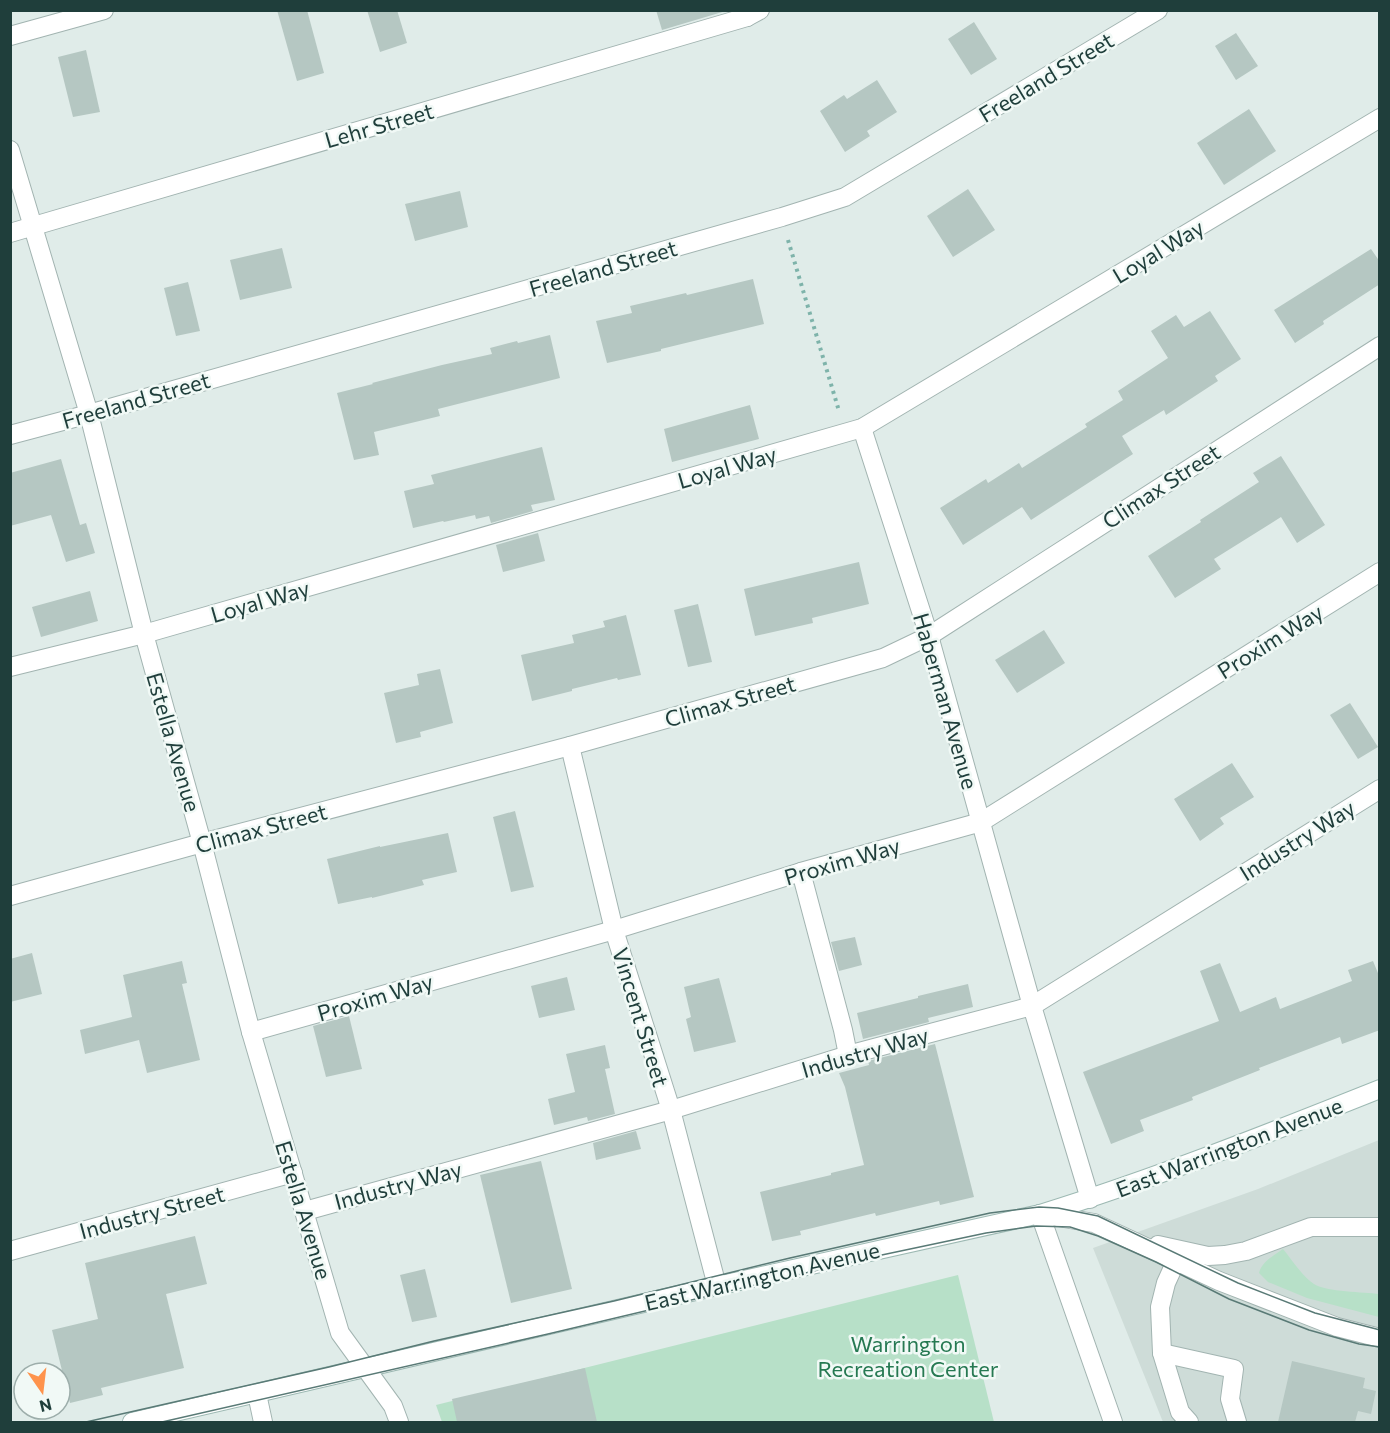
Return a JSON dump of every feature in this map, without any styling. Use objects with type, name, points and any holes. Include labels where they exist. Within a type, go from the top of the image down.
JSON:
[{"type":"street","points":[[10,36],[104,10]]},
{"type":"street","name":"Freeland Street","points":[[10,435],[782,217],[845,197],[1158,10]]},
{"type":"street","name":"Lehr Street","points":[[10,233],[751,13]]},
{"type":"street","name":"Loyal Way","points":[[10,667],[144,634],[862,428],[1380,118]]},
{"type":"street","name":"Estella Avenue","points":[[10,150],[89,414],[144,634],[251,1032],[340,1333],[393,1406],[399,1422]]},
{"type":"street","name":"Climax Street","points":[[10,896],[570,746],[883,658],[928,636],[1380,346]]},
{"type":"street","name":"Haberman Avenue","points":[[862,428],[928,636],[1032,1006],[1090,1199]]},
{"type":"street","name":"Proxim Way","points":[[251,1032],[614,930],[801,872],[981,822],[1380,572]]},
{"type":"street","name":"Vincent Street","points":[[570,746],[614,930],[671,1110],[717,1286]]},
{"type":"street","name":"Industry Way","points":[[305,1211],[671,1110],[848,1055],[1032,1006],[1380,789]]},
{"type":"street","points":[[801,872],[848,1055]]},
{"type":"street","name":"East Warrington Avenue","points":[[132,1422],[717,1286],[1040,1214],[1090,1199],[1222,1152],[1380,1089]]},
{"type":"street","name":"Industry Street","points":[[10,1251],[293,1173]]},
{"type":"street","points":[[1113,1422],[1040,1214],[1094,1223],[1219,1281],[1326,1323],[1380,1338]]},
{"type":"street","points":[[1136,1241],[1208,1256],[1246,1251],[1311,1227],[1380,1227]]},
{"type":"street","points":[[1176,1261],[1166,1283],[1160,1307],[1162,1353],[1180,1412],[1189,1422]]},
{"type":"street","points":[[1162,1353],[1234,1369],[1230,1399],[1237,1422]]},
{"type":"street","points":[[257,1394],[263,1422]]},
{"type":"path","points":[[782,217],[841,419],[862,428]]},
{"type":"shaded area","points":[[1379,1140],[1379,1422],[1163,1422],[1093,1248],[1258,1189]]},
{"type":"green space","points":[[1283,1249],[1302,1273],[1320,1287],[1379,1294],[1379,1317],[1307,1298],[1268,1282],[1259,1273],[1260,1269]]},
{"type":"green space","name":"Warrington Recreation Center","points":[[958,1275],[994,1422],[442,1422],[436,1405]]},
{"type":"building","points":[[277,10],[307,10],[324,73],[297,81]]},
{"type":"building","points":[[367,10],[397,10],[407,43],[380,52]]},
{"type":"building","points":[[656,10],[729,10],[662,30]]},
{"type":"building","points":[[974,22],[997,59],[971,75],[948,39]]},
{"type":"building","points":[[1236,33],[1258,66],[1236,80],[1215,46]]},
{"type":"building","points":[[86,50],[100,112],[73,117],[58,57]]},
{"type":"building","points":[[877,80],[897,112],[867,131],[870,136],[845,152],[820,111],[844,95],[847,99]]},
{"type":"building","points":[[1249,109],[1276,151],[1224,185],[1197,143]]},
{"type":"building","points":[[968,189],[995,230],[953,257],[927,216]]},
{"type":"building","points":[[460,191],[468,227],[415,241],[405,204]]},
{"type":"building","points":[[282,248],[292,288],[240,300],[230,260]]},
{"type":"building","points":[[1371,249],[1380,262],[1380,284],[1323,321],[1324,324],[1295,343],[1274,310]]},
{"type":"building","points":[[753,279],[764,324],[607,363],[596,321],[632,313],[630,306]]},
{"type":"building","points":[[188,282],[200,331],[176,336],[164,288]]},
{"type":"building","points":[[1210,311],[1241,359],[1215,376],[1218,381],[1166,415],[1164,410],[1122,436],[1133,454],[1031,520],[1022,507],[963,545],[940,508],[986,479],[988,483],[1019,463],[1022,468],[1087,427],[1085,424],[1123,400],[1118,391],[1168,358],[1151,331],[1176,315],[1184,327]]},
{"type":"building","points":[[550,335],[560,378],[438,409],[440,416],[374,432],[379,455],[354,460],[337,393],[492,354],[490,348]]},
{"type":"building","points":[[750,405],[759,439],[672,462],[664,429]]},
{"type":"building","points":[[542,447],[555,500],[531,505],[533,511],[491,523],[489,516],[476,519],[475,515],[413,528],[404,491],[434,484],[431,475]]},
{"type":"building","points":[[1281,456],[1325,525],[1297,543],[1281,517],[1214,559],[1221,569],[1175,598],[1148,556],[1259,482],[1253,473]]},
{"type":"building","points":[[61,459],[80,525],[86,523],[95,553],[66,562],[51,515],[10,526],[10,473]]},
{"type":"building","points":[[538,533],[545,561],[503,572],[496,545]]},
{"type":"building","points":[[859,562],[869,604],[812,618],[813,623],[755,636],[744,589]]},
{"type":"building","points":[[90,591],[98,621],[41,637],[32,607]]},
{"type":"building","points":[[698,604],[712,662],[688,667],[674,610]]},
{"type":"building","points":[[626,615],[641,675],[618,680],[617,678],[532,701],[521,655],[574,643],[572,635],[605,627],[603,621]]},
{"type":"building","points":[[1044,630],[1065,663],[1017,693],[995,660]]},
{"type":"building","points":[[440,669],[453,723],[420,732],[421,737],[396,743],[384,693],[419,685],[417,674]]},
{"type":"building","points":[[1350,703],[1378,747],[1358,759],[1330,715]]},
{"type":"building","points":[[1232,763],[1254,797],[1220,818],[1224,824],[1200,841],[1174,799]]},
{"type":"building","points":[[515,811],[534,887],[511,892],[493,817]]},
{"type":"building","points":[[448,833],[457,872],[422,880],[424,885],[338,904],[327,859]]},
{"type":"building","points":[[855,937],[862,965],[839,971],[831,942]]},
{"type":"building","points":[[32,953],[42,994],[10,1002],[10,959]]},
{"type":"building","points":[[182,961],[187,983],[182,984],[200,1060],[147,1073],[139,1040],[85,1054],[80,1030],[132,1017],[123,975]]},
{"type":"building","points":[[1373,961],[1380,978],[1380,1030],[1342,1044],[1340,1037],[1259,1068],[1260,1070],[1192,1097],[1193,1100],[1140,1120],[1144,1131],[1111,1144],[1083,1072],[1219,1021],[1200,971],[1220,963],[1240,1012],[1276,997],[1280,1009],[1352,981],[1348,970]]},
{"type":"building","points":[[567,977],[575,1010],[539,1018],[531,986]]},
{"type":"building","points":[[719,978],[736,1042],[694,1052],[686,1019],[691,1017],[684,987]]},
{"type":"building","points":[[968,984],[973,1007],[928,1018],[929,1022],[863,1039],[857,1013]]},
{"type":"building","points":[[349,1016],[362,1069],[326,1077],[313,1026]]},
{"type":"building","points":[[935,1044],[974,1197],[940,1205],[939,1201],[876,1216],[875,1213],[800,1231],[801,1235],[772,1241],[760,1192],[864,1165],[845,1087],[839,1073],[869,1065],[868,1061]]},
{"type":"building","points":[[605,1045],[610,1068],[605,1069],[615,1114],[588,1121],[587,1117],[554,1125],[548,1099],[575,1092],[566,1054]]},
{"type":"building","points":[[636,1131],[641,1149],[596,1160],[593,1143]]},
{"type":"building","points":[[541,1161],[572,1289],[511,1303],[480,1175]]},
{"type":"building","points":[[195,1236],[207,1284],[166,1294],[184,1368],[101,1388],[103,1395],[72,1403],[72,1361],[60,1361],[52,1330],[98,1319],[85,1263]]},
{"type":"building","points":[[425,1269],[437,1317],[412,1322],[400,1275]]},
{"type":"building","points":[[1292,1361],[1365,1378],[1363,1388],[1376,1391],[1371,1414],[1358,1411],[1355,1422],[1278,1422]]},
{"type":"building","points":[[585,1368],[597,1422],[457,1422],[452,1399]]},
{"type":"tram line","points":[[86,1422],[614,1301],[790,1258],[990,1213],[1039,1207],[1058,1208],[1098,1216],[1238,1283],[1315,1313],[1380,1330]]},
{"type":"tram line","points":[[162,1422],[877,1256],[986,1233],[1036,1226],[1070,1227],[1098,1236],[1229,1299],[1309,1330],[1359,1344],[1380,1347]]}]
